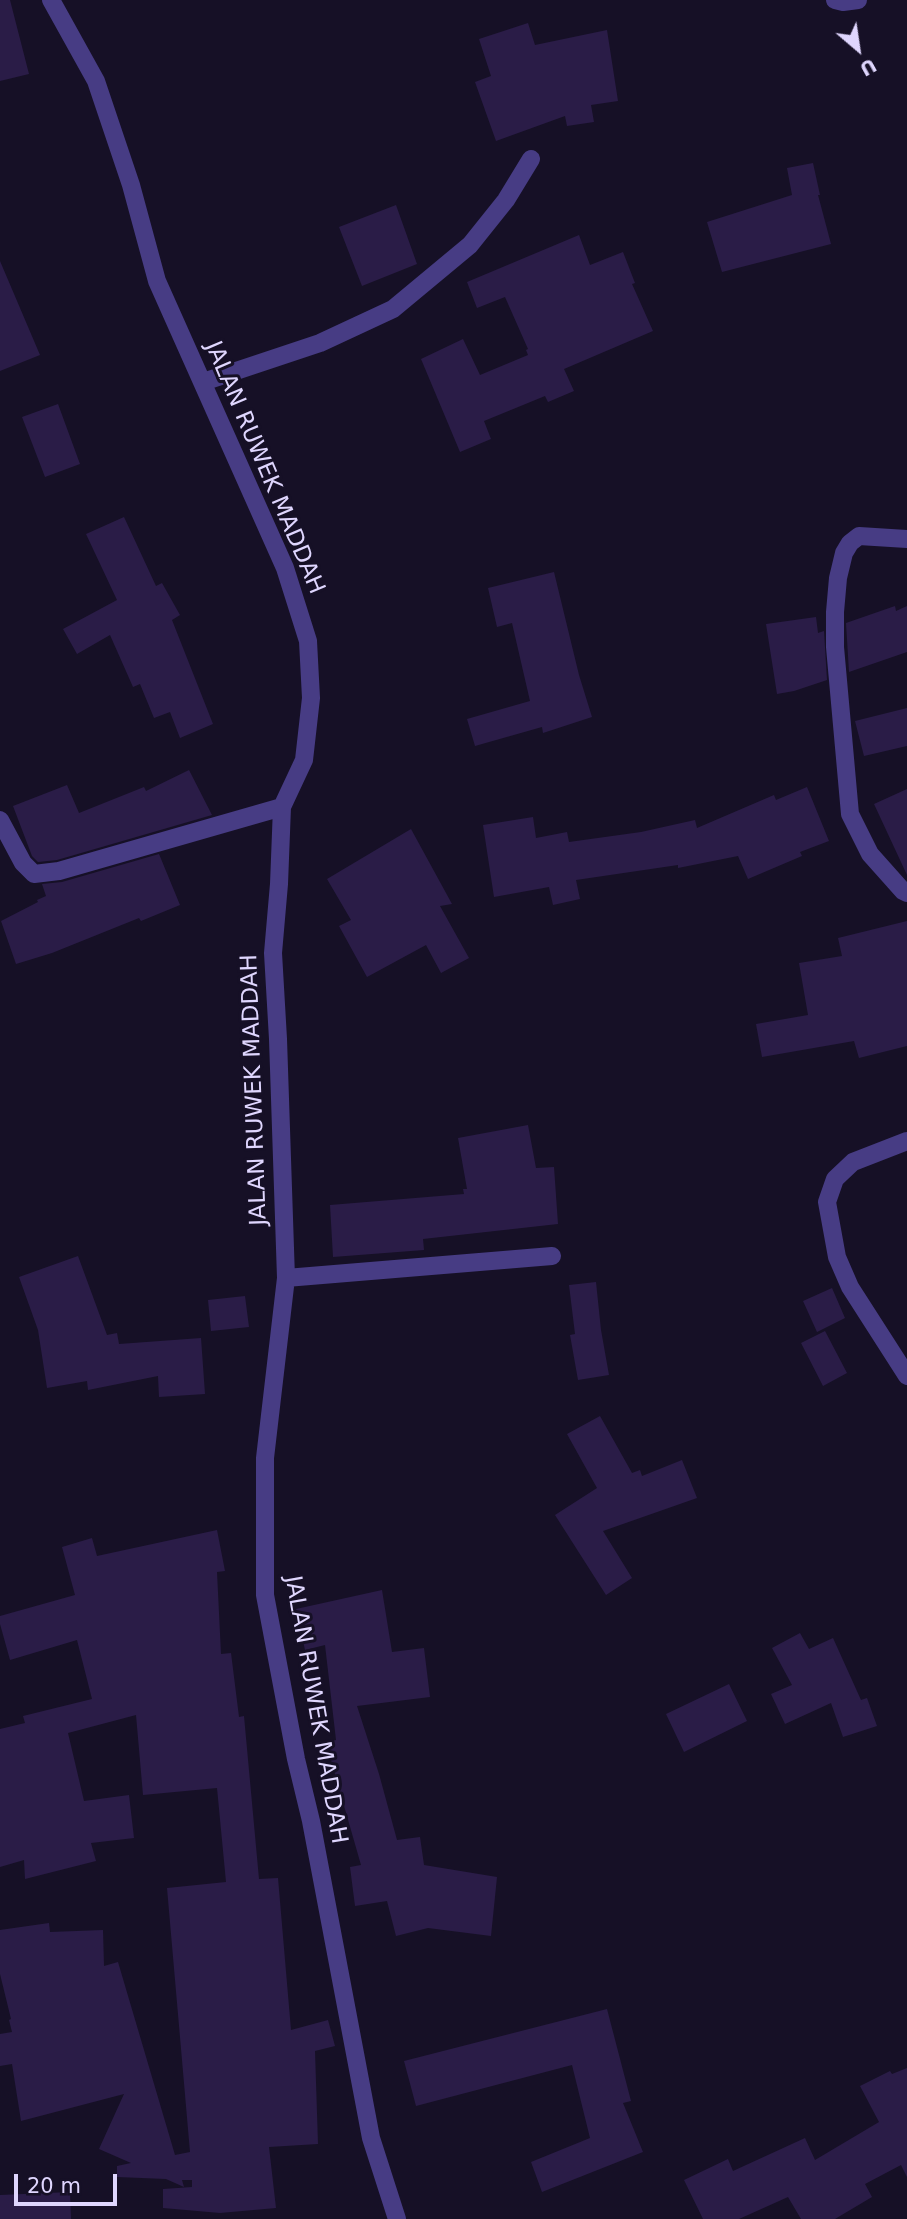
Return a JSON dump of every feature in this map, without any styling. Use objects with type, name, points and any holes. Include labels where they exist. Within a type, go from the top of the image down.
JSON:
[{"type":"street","name":"JALAN RUWEK MADDAH","points":[[51,0],[96,81],[131,185],[157,281],[285,568],[308,641],[311,698],[304,760],[282,807],[273,953],[286,1278],[265,1458],[265,1595],[371,2138],[397,2219]]},
{"type":"street","points":[[835,0],[858,0]]},
{"type":"street","points":[[203,382],[320,343],[393,309],[470,245],[506,200],[531,159]]},
{"type":"street","points":[[907,539],[859,536],[850,543],[844,553],[838,578],[835,612],[835,647],[850,814],[870,854],[903,891],[907,892]]},
{"type":"street","points":[[0,820],[23,863],[34,874],[58,871],[282,807]]},
{"type":"street","points":[[907,1141],[853,1162],[835,1179],[827,1202],[837,1257],[850,1287],[907,1376]]},
{"type":"street","points":[[286,1278],[552,1256]]},
{"type":"building","points":[[0,0],[10,0],[29,74],[0,81]]},
{"type":"building","points":[[528,23],[535,45],[607,30],[618,101],[591,105],[594,122],[567,126],[565,116],[496,141],[475,82],[491,76],[479,39]]},
{"type":"building","points":[[813,163],[831,244],[722,272],[707,222],[792,195],[787,168]]},
{"type":"building","points":[[396,205],[417,264],[362,286],[339,227]]},
{"type":"building","points":[[579,235],[590,265],[623,252],[635,283],[632,284],[653,331],[564,369],[574,391],[548,402],[545,396],[484,421],[491,439],[460,452],[421,359],[463,339],[480,375],[528,355],[528,349],[505,297],[477,308],[467,282]]},
{"type":"building","points":[[0,261],[40,355],[0,371]]},
{"type":"building","points":[[58,404],[80,464],[45,477],[22,417]]},
{"type":"building","points":[[124,517],[156,586],[162,583],[180,615],[172,620],[213,724],[180,738],[170,712],[154,718],[140,684],[133,687],[110,635],[77,654],[63,629],[117,600],[86,534]]},
{"type":"building","points":[[554,572],[592,717],[543,733],[542,727],[475,746],[467,719],[530,701],[512,623],[497,627],[488,588]]},
{"type":"building","points":[[895,606],[896,611],[907,606],[907,652],[849,672],[846,623]]},
{"type":"building","points":[[816,617],[818,633],[824,631],[827,680],[777,694],[766,624]]},
{"type":"building","points":[[907,708],[907,746],[864,756],[855,721]]},
{"type":"building","points":[[189,770],[212,815],[57,860],[38,862],[32,856],[13,806],[67,785],[79,813],[144,787],[146,791]]},
{"type":"building","points":[[807,787],[829,841],[800,852],[802,856],[748,879],[738,856],[678,868],[678,865],[576,880],[580,899],[553,905],[549,887],[494,897],[483,825],[533,817],[536,838],[567,832],[569,842],[641,832],[695,820],[697,828],[774,795],[776,800]]},
{"type":"building","points":[[907,789],[907,875],[874,804]]},
{"type":"building","points":[[411,829],[452,904],[440,906],[469,958],[441,973],[426,945],[367,977],[339,926],[351,920],[327,879]]},
{"type":"building","points":[[159,854],[180,905],[16,964],[1,921],[46,896],[42,884],[62,882]]},
{"type":"building","points":[[907,921],[907,1046],[859,1058],[854,1041],[762,1057],[756,1024],[808,1015],[799,963],[842,956],[838,938]]},
{"type":"building","points":[[528,1125],[536,1168],[554,1167],[558,1224],[423,1239],[424,1250],[333,1257],[330,1205],[464,1194],[463,1189],[467,1189],[458,1138]]},
{"type":"building","points":[[78,1256],[107,1335],[117,1333],[119,1344],[201,1338],[205,1394],[159,1397],[158,1376],[88,1390],[87,1381],[47,1388],[38,1330],[19,1277]]},
{"type":"building","points":[[596,1282],[609,1375],[578,1380],[570,1335],[575,1334],[569,1285]]},
{"type":"building","points":[[832,1288],[845,1318],[817,1332],[803,1301]]},
{"type":"building","points":[[245,1296],[249,1327],[211,1331],[208,1300]]},
{"type":"building","points":[[825,1331],[847,1373],[823,1386],[801,1343]]},
{"type":"building","points":[[600,1416],[632,1473],[640,1470],[642,1476],[682,1460],[697,1498],[603,1531],[632,1578],[606,1595],[555,1515],[597,1488],[567,1434]]},
{"type":"building","points":[[217,1530],[225,1571],[217,1572],[221,1654],[231,1653],[239,1717],[244,1716],[259,1879],[278,1878],[291,2030],[328,2020],[335,2046],[315,2051],[318,2144],[269,2147],[276,2208],[220,2213],[163,2208],[163,2189],[192,2187],[192,2180],[182,2180],[184,2187],[166,2179],[117,2177],[117,2166],[131,2163],[99,2149],[124,2094],[21,2121],[12,2064],[0,2066],[0,2034],[12,2032],[0,1974],[0,1930],[49,1923],[50,1932],[103,1930],[104,1966],[118,1962],[175,2155],[190,2152],[167,1888],[226,1882],[217,1788],[143,1795],[136,1715],[68,1733],[84,1801],[129,1795],[134,1838],[91,1843],[96,1861],[25,1879],[24,1860],[0,1867],[0,1729],[25,1723],[23,1716],[92,1699],[77,1640],[10,1660],[0,1616],[75,1595],[62,1547],[92,1538],[97,1556]]},
{"type":"building","points":[[382,1590],[392,1652],[424,1648],[430,1697],[357,1706],[397,1840],[420,1837],[424,1865],[497,1877],[491,1936],[428,1928],[396,1936],[387,1901],[355,1906],[350,1867],[361,1865],[326,1743],[336,1740],[325,1645],[305,1650],[296,1609]]},
{"type":"building","points":[[800,1633],[809,1649],[833,1638],[861,1700],[867,1698],[877,1726],[843,1737],[831,1703],[785,1724],[771,1694],[792,1685],[772,1648]]},
{"type":"building","points":[[729,1684],[747,1721],[684,1752],[666,1714]]},
{"type":"building","points":[[607,2009],[631,2101],[623,2103],[643,2152],[542,2192],[531,2162],[590,2138],[572,2065],[416,2106],[404,2061]]},
{"type":"building","points":[[907,2068],[907,2177],[901,2165],[865,2184],[872,2197],[835,2219],[801,2219],[788,2197],[739,2219],[703,2219],[684,2180],[728,2159],[733,2171],[805,2138],[815,2160],[879,2122],[860,2086],[890,2071],[892,2074]]},
{"type":"building","points":[[70,2192],[71,2219],[0,2219],[0,2195]]}]
